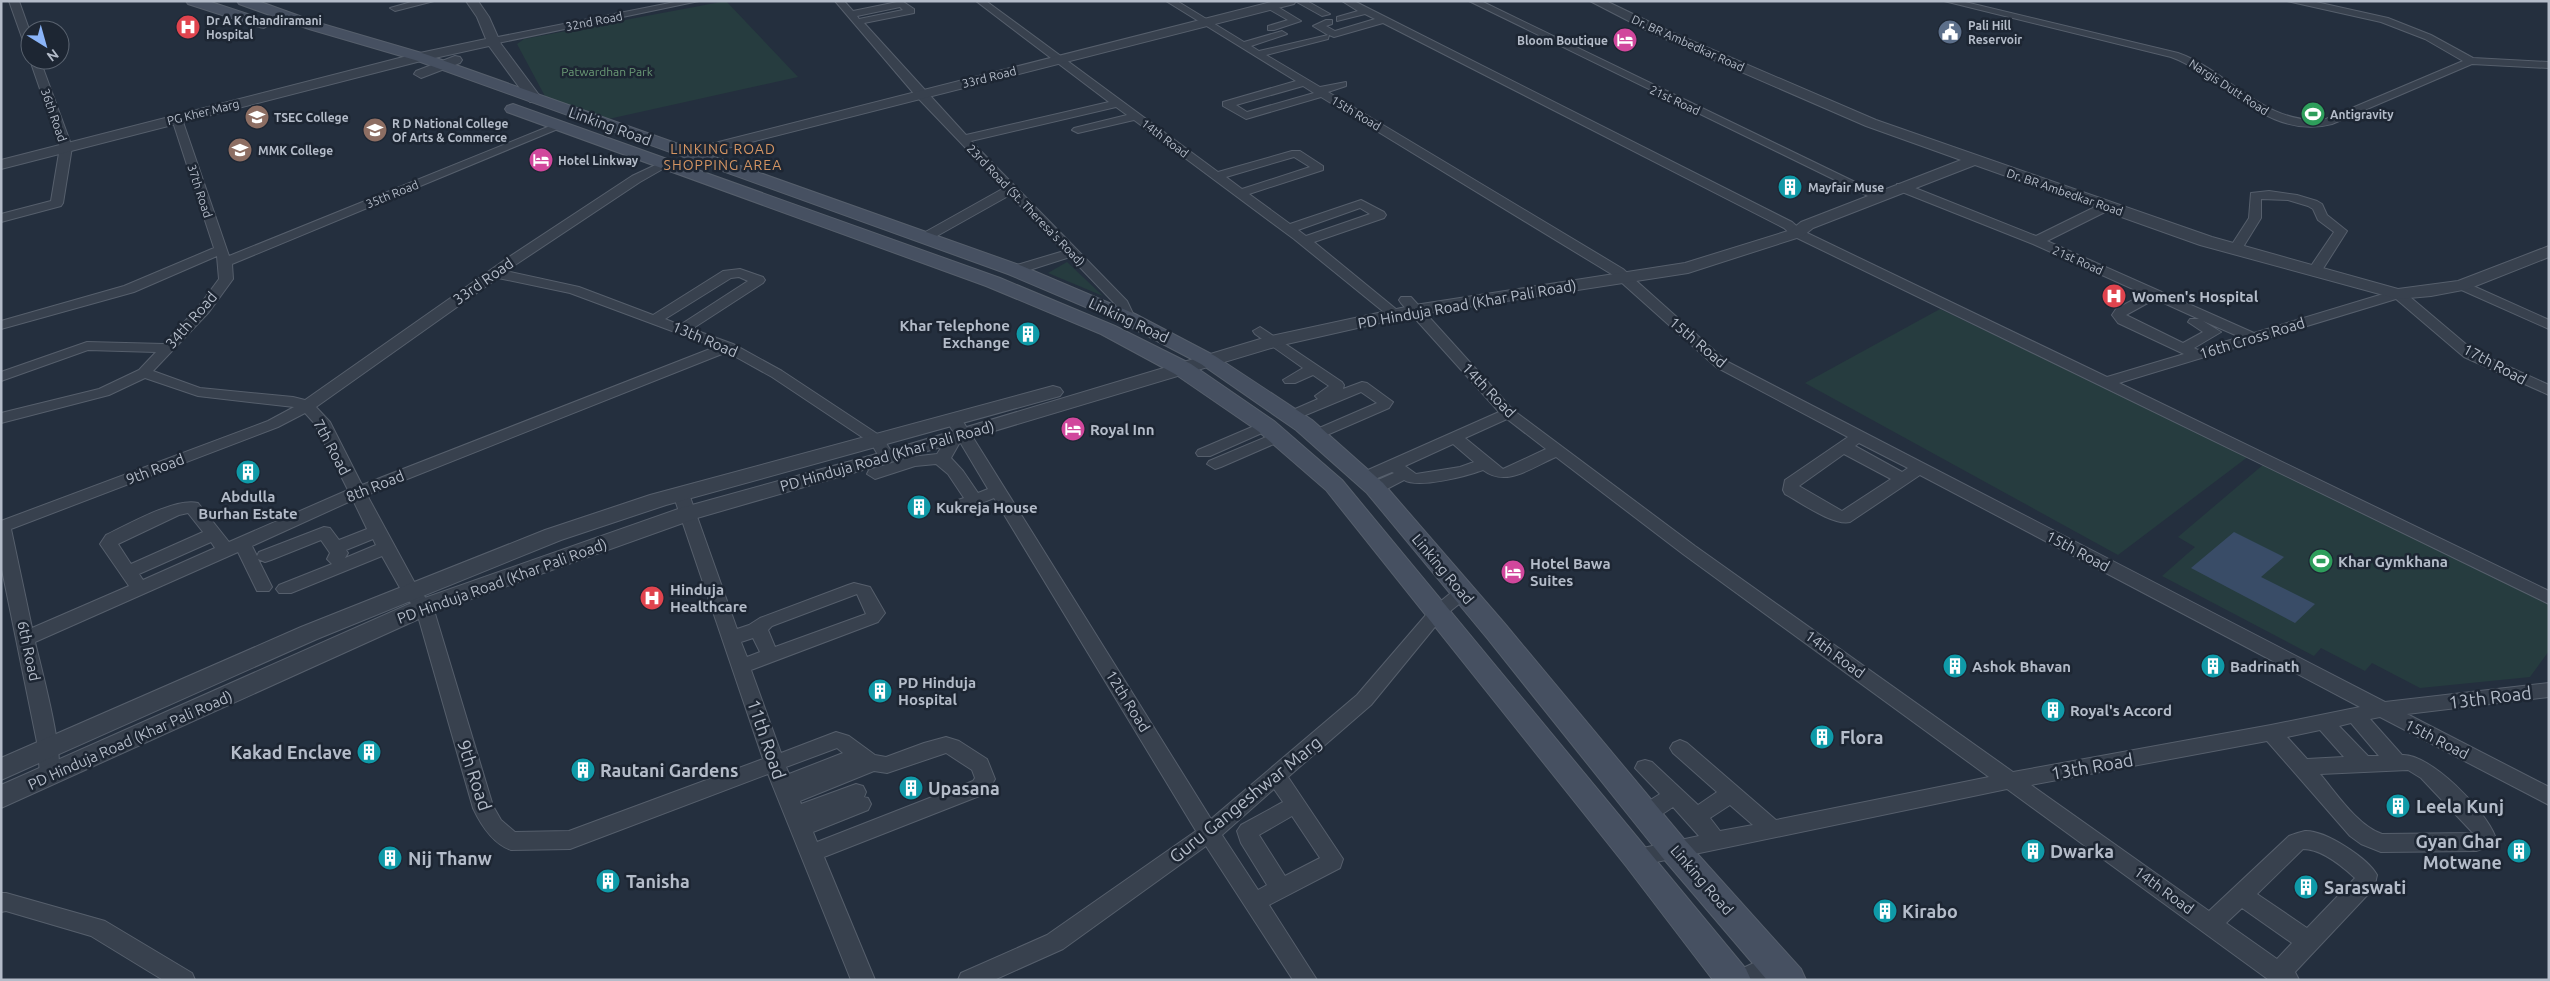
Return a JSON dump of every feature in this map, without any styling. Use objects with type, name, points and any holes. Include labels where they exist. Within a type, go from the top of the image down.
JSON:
[{"type":"main road","name":"Linking Road","points":[[193,1],[394,64],[442,65],[1015,270],[1128,318],[1280,423],[1334,485],[1637,857],[1734,980]]},
{"type":"main road","name":"Linking Road","points":[[244,1],[420,66],[490,100],[993,282],[1108,330],[1188,360]]},
{"type":"main road","points":[[993,282],[1015,270]]},
{"type":"main road","name":"Linking Road","points":[[1280,423],[1315,435],[1370,483],[1646,813],[1772,975]]},
{"type":"street","points":[[394,8],[430,1]]},
{"type":"street","points":[[472,1],[483,17],[494,43],[535,99]]},
{"type":"street","name":"32nd Road","points":[[494,43],[668,4],[695,1]]},
{"type":"street","name":"23rd Road (St. Theresa's Road)","points":[[838,1],[858,17],[920,94],[963,140],[1122,304],[1128,318]]},
{"type":"street","name":"14th Road","points":[[980,1],[1135,116],[1233,184],[1390,309]]},
{"type":"street","name":"15th Road","points":[[1170,1],[1258,54],[1284,79],[1300,79],[1622,275],[1722,364],[2549,797]]},
{"type":"street","name":"33rd Road","points":[[688,154],[1290,1]]},
{"type":"street","points":[[1299,1],[1327,18],[1318,26],[1334,34],[1381,21]]},
{"type":"street","points":[[1346,1],[1381,21],[2107,382],[2549,598]]},
{"type":"street","name":"21st Road","points":[[1473,1],[1878,196]]},
{"type":"street","name":"Dr. BR Ambedkar Road","points":[[1596,1],[1658,31],[1871,123],[2105,207],[2314,272],[2398,294],[2431,291],[2462,285],[2549,251]]},
{"type":"street","name":"Nargis Dutt Road","points":[[1948,1],[2174,54],[2188,60],[2271,114],[2286,122],[2305,126],[2328,122],[2471,60],[2549,65]]},
{"type":"street","name":"Nargis Dutt Road","points":[[2292,1],[2350,10],[2401,24],[2445,43],[2471,60]]},
{"type":"street","points":[[1,3],[14,4],[20,20]]},
{"type":"street","points":[[1270,6],[1296,21],[1271,28]]},
{"type":"street","points":[[1340,16],[1365,12]]},
{"type":"street","points":[[1243,45],[1282,34]]},
{"type":"street","points":[[1258,54],[1325,37]]},
{"type":"street","points":[[420,66],[494,43]]},
{"type":"street","points":[[442,65],[494,43]]},
{"type":"street","name":"PG Kher Marg","points":[[1,164],[394,64]]},
{"type":"street","name":"36th Road","points":[[1,218],[57,203],[66,147],[39,70]]},
{"type":"street","points":[[1270,74],[1284,79],[1308,98]]},
{"type":"street","points":[[1300,79],[1284,79],[1226,104],[1246,116],[1308,98],[1342,84]]},
{"type":"street","points":[[1066,122],[1121,105]]},
{"type":"street","points":[[963,140],[1121,105]]},
{"type":"street","points":[[1078,130],[1135,116]]},
{"type":"street","name":"37th Road","points":[[177,119],[223,256]]},
{"type":"street","name":"35th Road","points":[[223,256],[559,126]]},
{"type":"street","points":[[1296,153],[1319,168],[1233,184],[1296,153]]},
{"type":"street","name":"PD Hinduja Road (Khar Pali Road)","points":[[1,797],[50,776],[417,599],[685,503],[877,463],[932,454],[957,430],[1267,336],[1410,305],[1622,275],[1688,268],[1974,160]]},
{"type":"street","name":"33rd Road","points":[[307,406],[496,273],[636,179],[664,164]]},
{"type":"street","name":"21st Road","points":[[1901,187],[2037,242],[2150,297],[2253,338]]},
{"type":"street","points":[[924,238],[1011,189]]},
{"type":"street","points":[[2235,249],[2255,218],[2255,196],[2266,195],[2302,200],[2318,207],[2322,217],[2341,231],[2314,272]]},
{"type":"street","points":[[1361,204],[1380,215],[1297,235],[1361,204]]},
{"type":"street","points":[[2037,242],[2105,207]]},
{"type":"street","points":[[1297,235],[1314,230]]},
{"type":"street","points":[[1015,270],[1071,252]]},
{"type":"street","points":[[1,325],[129,288],[223,256]]},
{"type":"street","name":"34th Road","points":[[144,373],[204,309],[226,279],[223,256]]},
{"type":"street","name":"13th Road","points":[[496,273],[574,290],[728,347],[777,374],[877,463]]},
{"type":"street","points":[[656,319],[728,274],[740,273],[758,280],[683,329]]},
{"type":"street","points":[[2462,285],[2549,325]]},
{"type":"street","name":"16th Cross Road","points":[[2107,382],[2398,294]]},
{"type":"street","name":"17th Road","points":[[2398,294],[2469,354],[2549,391]]},
{"type":"street","points":[[2182,348],[2213,332],[2150,297],[2121,312],[2119,316],[2123,320],[2182,348],[2198,355]]},
{"type":"street","name":"14th Road","points":[[1410,305],[1503,415],[2283,976]]},
{"type":"street","points":[[1267,336],[1335,384],[1336,388],[1280,423]]},
{"type":"street","points":[[1,377],[87,346],[167,348]]},
{"type":"street","name":"8th Road","points":[[27,638],[356,493],[728,347]]},
{"type":"street","points":[[1290,380],[1313,369]]},
{"type":"street","points":[[1,418],[104,392],[144,373]]},
{"type":"street","name":"7th Road","points":[[144,373],[198,392],[294,401],[307,406],[322,422],[356,493],[417,599]]},
{"type":"street","points":[[1210,458],[1280,423],[1362,386],[1386,402],[1315,435]]},
{"type":"street","name":"9th Road","points":[[2,527],[273,424],[307,406]]},
{"type":"street","points":[[1370,483],[1399,470],[1454,437],[1503,415]]},
{"type":"street","points":[[877,463],[957,430]]},
{"type":"street","name":"12th Road","points":[[957,430],[998,491],[1209,833],[1306,980]]},
{"type":"street","points":[[1859,436],[1791,484],[1792,490],[1844,518],[1918,468]]},
{"type":"street","points":[[1454,437],[1485,464],[1501,474],[1552,452]]},
{"type":"street","points":[[1844,447],[1902,478]]},
{"type":"street","points":[[932,454],[949,465],[968,502],[998,491]]},
{"type":"street","points":[[1399,470],[1413,479],[1462,472],[1485,464]]},
{"type":"street","name":"11th Road","points":[[685,503],[775,765],[863,980]]},
{"type":"street","points":[[139,588],[109,544],[112,539],[174,511],[192,507],[226,550]]},
{"type":"street","points":[[298,518],[307,538]]},
{"type":"street","name":"6th Road","points":[[2,527],[27,638],[48,748],[50,776]]},
{"type":"street","points":[[262,560],[307,538],[326,532],[332,561]]},
{"type":"street","points":[[263,587],[262,560],[265,533]]},
{"type":"street","points":[[128,572],[214,534]]},
{"type":"street","points":[[332,561],[381,538]]},
{"type":"street","points":[[284,589],[332,561],[381,538]]},
{"type":"street","points":[[242,543],[262,560]]},
{"type":"street","points":[[733,641],[759,631],[766,622],[859,590],[876,613],[872,618],[742,666]]},
{"type":"street","name":"Guru Gangeshwar Marg","points":[[969,980],[1055,942],[1209,833],[1364,700],[1437,613],[1463,592]]},
{"type":"street","points":[[1,770],[48,748],[417,599]]},
{"type":"street","name":"9th Road","points":[[417,599],[483,808],[494,826],[510,841],[570,840],[775,765]]},
{"type":"street","points":[[759,631],[770,656]]},
{"type":"street","name":"13th Road","points":[[1637,857],[1673,848],[2012,780],[2271,733],[2323,720],[2380,710],[2549,690]]},
{"type":"street","points":[[2355,715],[2396,761]]},
{"type":"street","points":[[2323,720],[2363,764]]},
{"type":"street","points":[[2271,733],[2301,767],[2358,830],[2368,838],[2381,843],[2480,841],[2484,836],[2481,827],[2428,772],[2411,762],[2396,761],[2301,767]]},
{"type":"street","points":[[775,765],[836,740],[842,741],[860,764],[863,810]]},
{"type":"street","points":[[946,745],[980,765],[985,779],[980,787],[863,810],[797,819],[860,764],[887,765],[931,748],[946,745]]},
{"type":"street","points":[[1680,748],[1772,829]]},
{"type":"street","points":[[1645,768],[1694,814],[1715,841]]},
{"type":"street","points":[[1255,902],[1332,862],[1332,859],[1276,775]]},
{"type":"street","points":[[1700,814],[1732,793]]},
{"type":"street","points":[[1646,813],[1674,796]]},
{"type":"street","points":[[1281,889],[1248,837],[1248,831],[1296,804]]},
{"type":"street","points":[[2210,924],[2297,842],[2303,839],[2323,845],[2361,870],[2366,875],[2366,881],[2308,942],[2283,976]]},
{"type":"street","points":[[2241,895],[2308,942]]},
{"type":"street","points":[[1,903],[6,902],[96,928],[184,980]]},
{"type":"green space","name":"Patwardhan Park","points":[[726,1],[798,77],[604,120],[547,100],[517,44],[524,39]]},
{"type":"green space","points":[[1067,262],[1103,296],[1048,273]]},
{"type":"green space","points":[[1940,309],[2249,456],[2118,555],[1805,383]]},
{"type":"green space","name":"Khar Gymkhana","points":[[2264,464],[2549,603],[2549,651],[2530,677],[2420,688],[2372,663],[2365,671],[2321,648],[2314,656],[2162,576],[2195,547],[2178,537]]},
{"type":"water","points":[[2234,532],[2284,557],[2261,577],[2315,604],[2295,623],[2191,568]]},
{"type":"place","name":"Dr A K Chandiramani Hospital","points":[[188,27]]},
{"type":"place","name":"Pali Hill Reservoir","points":[[1950,32]]},
{"type":"place","name":"Bloom Boutique","points":[[1625,40]]},
{"type":"place","name":"Antigravity","points":[[2313,114]]},
{"type":"place","name":"TSEC College","points":[[257,117]]},
{"type":"place","name":"R D National College Of Arts & Commerce","points":[[375,130]]},
{"type":"place","name":"MMK College","points":[[240,150]]},
{"type":"place","name":"Hotel Linkway","points":[[541,160]]},
{"type":"place","name":"Mayfair Muse","points":[[1790,187]]},
{"type":"place","name":"Women's Hospital","points":[[2114,296]]},
{"type":"place","name":"Khar Telephone Exchange","points":[[1028,334]]},
{"type":"place","name":"Royal Inn","points":[[1073,429]]},
{"type":"place","name":"Abdulla Burhan Estate","points":[[248,472]]},
{"type":"place","name":"Kukreja House","points":[[919,507]]},
{"type":"place","name":"Khar Gymkhana","points":[[2321,561]]},
{"type":"place","name":"Hotel Bawa Suites","points":[[1513,572]]},
{"type":"place","name":"Hinduja Healthcare","points":[[652,598]]},
{"type":"place","name":"Ashok Bhavan","points":[[1955,666]]},
{"type":"place","name":"Badrinath","points":[[2213,666]]},
{"type":"place","name":"PD Hinduja Hospital","points":[[880,691]]},
{"type":"place","name":"Royal's Accord","points":[[2053,710]]},
{"type":"place","name":"Flora","points":[[1822,737]]},
{"type":"place","name":"Kakad Enclave","points":[[369,752]]},
{"type":"place","name":"Rautani Gardens","points":[[583,770]]},
{"type":"place","name":"Upasana","points":[[911,788]]},
{"type":"place","name":"Leela Kunj","points":[[2398,806]]},
{"type":"place","name":"Dwarka","points":[[2033,851]]},
{"type":"place","name":"Gyan Ghar Motwane","points":[[2519,851]]},
{"type":"place","name":"Nij Thanw","points":[[390,858]]},
{"type":"place","name":"Tanisha","points":[[608,881]]},
{"type":"place","name":"Saraswati","points":[[2306,887]]},
{"type":"place","name":"Kirabo","points":[[1885,911]]},
{"type":"district","name":"LINKING ROAD SHOPPING AREA","points":[[723,158]]}]
